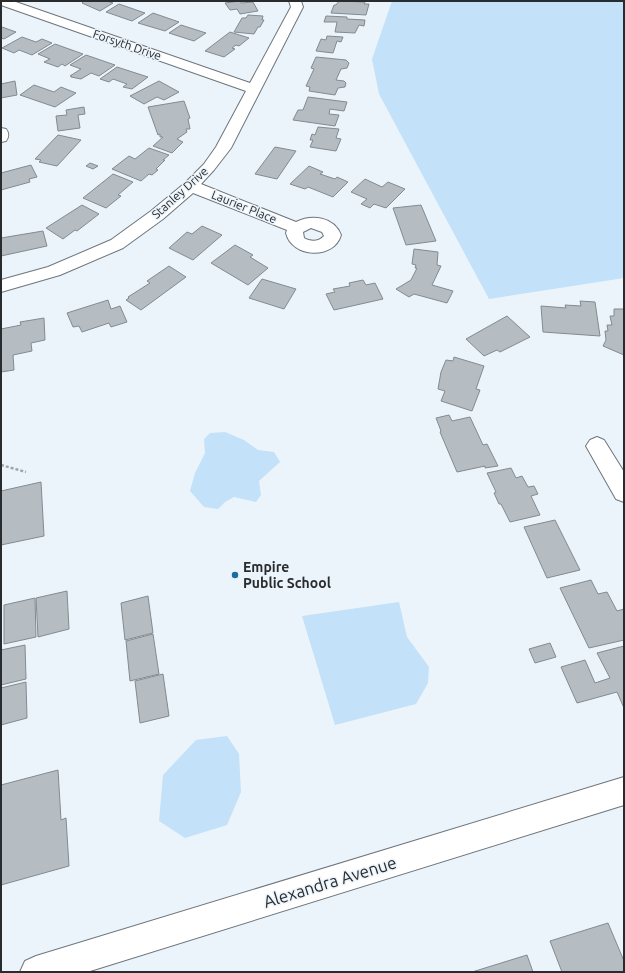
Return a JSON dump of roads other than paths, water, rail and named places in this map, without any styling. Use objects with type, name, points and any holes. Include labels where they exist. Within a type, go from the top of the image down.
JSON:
[{"type":"street","name":"Forsyth Drive","points":[[1,1],[254,89]]},
{"type":"street","name":"Stanley Drive","points":[[1,286],[54,271],[117,244],[157,215],[191,186],[209,167],[223,148],[297,7],[295,1]]},
{"type":"street","points":[[1,132],[1,138]]},
{"type":"street","name":"Laurier Place","points":[[191,186],[297,228]]},
{"type":"street","points":[[597,446],[624,492]]},
{"type":"street","name":"Alexandra Avenue","points":[[36,972],[624,791]]},
{"type":"place","name":"Empire Public School","points":[[235,575]]}]
